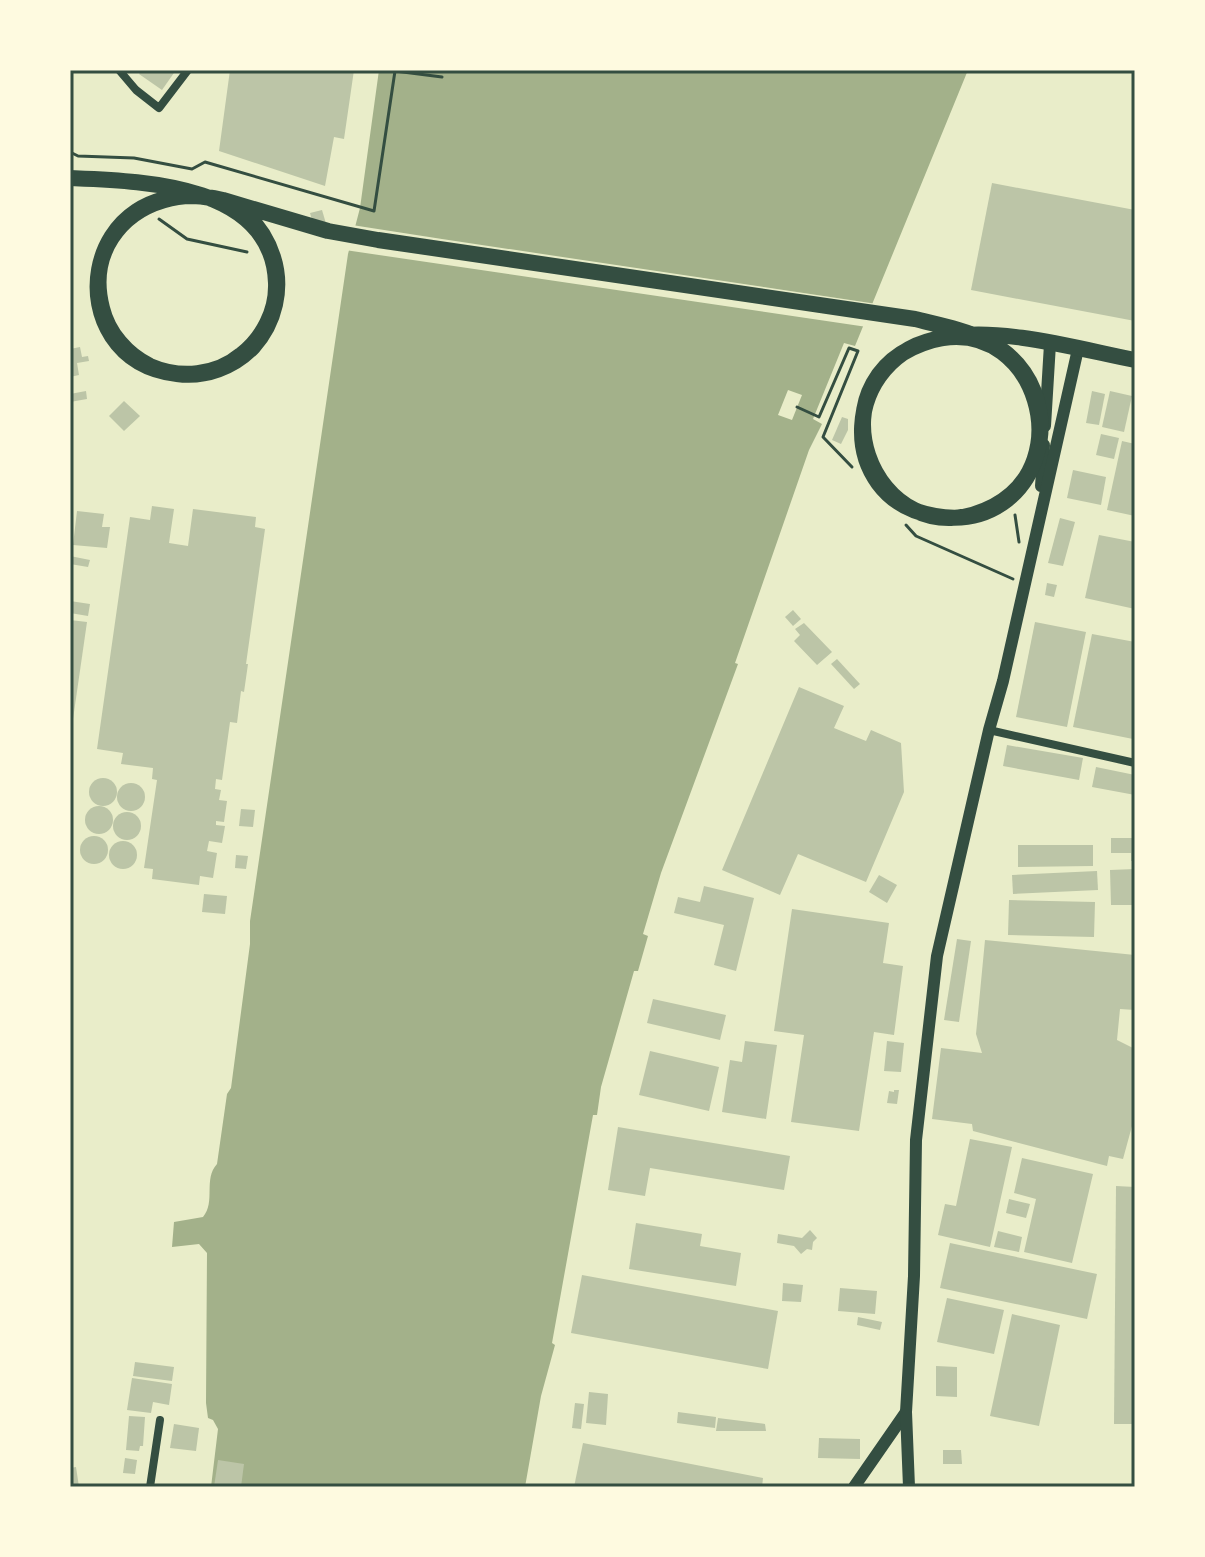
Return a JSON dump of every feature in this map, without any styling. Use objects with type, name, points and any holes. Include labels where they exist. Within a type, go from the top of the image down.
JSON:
[{"type":"main road","points":[[70,178],[153,184],[208,198],[241,213],[267,246],[275,271],[276,297],[267,325],[257,340],[244,353],[225,366],[202,373],[180,374],[162,370],[139,360],[119,342],[104,315],[98,285],[101,264],[110,241],[133,214],[150,204],[194,195],[208,197],[222,201],[232,207],[241,213],[265,239],[273,257],[278,283],[275,305],[271,319],[260,338],[239,359],[221,368],[200,374],[187,375],[166,372],[152,368],[131,355],[121,346],[108,328],[99,301],[97,285],[98,271],[111,237],[130,215],[150,203],[185,195],[194,195],[208,196],[292,222],[366,238],[915,319],[952,328],[964,333],[976,337],[988,341],[1005,354],[1018,366],[1036,396],[1042,430],[1037,457],[1025,480],[1001,503],[986,511],[968,516],[935,517],[906,506],[889,494],[878,480],[864,453],[861,426],[863,409],[878,375],[892,360],[923,342],[946,337],[954,337],[966,337],[976,338],[1011,360],[1037,403],[1040,424],[1038,450],[1033,463],[1019,486],[1000,502],[978,513],[960,516],[935,515],[915,509],[879,480],[869,462],[863,436],[867,400],[880,375],[893,361],[923,343],[947,337],[962,335],[978,334],[1135,360]]},
{"type":"street","points":[[119,70],[136,90],[159,108],[188,70]]},
{"type":"street","points":[[1038,525],[1050,344]]},
{"type":"street","points":[[909,1487],[906,1412],[914,1276],[916,1140],[937,956],[1078,349]]},
{"type":"street","points":[[989,730],[1135,763]]},
{"type":"street","points":[[854,1487],[906,1412]]},
{"type":"street","points":[[150,1487],[160,1420]]},
{"type":"path","points":[[70,152],[78,156],[134,158],[192,169],[205,162],[374,211],[395,71],[442,77]]},
{"type":"path","points":[[166,213],[154,218],[187,239],[247,252]]},
{"type":"path","points":[[251,248],[255,255]]},
{"type":"path","points":[[797,407],[819,417],[849,348],[858,351],[823,437],[852,467]]},
{"type":"path","points":[[898,517],[916,536],[1025,585]]},
{"type":"shaded area","points":[[379,70],[968,70],[855,346],[844,343],[813,419],[822,424],[809,450],[735,663],[738,664],[661,873],[643,934],[648,936],[638,971],[634,971],[601,1087],[597,1115],[593,1115],[552,1343],[555,1345],[541,1396],[525,1487],[211,1487],[218,1429],[208,1418],[206,1403],[207,1253],[199,1244],[172,1247],[174,1222],[203,1217],[207,1211],[227,1094],[231,1088],[250,944],[250,921],[348,254],[360,208]]},
{"type":"pier","points":[[352,225],[877,304],[867,327],[345,250]]},
{"type":"pier","points":[[788,390],[802,395],[792,420],[778,415]]},
{"type":"building","points":[[142,70],[176,70],[162,90],[139,74]]},
{"type":"building","points":[[230,70],[354,70],[344,139],[334,137],[325,186],[219,151]]},
{"type":"building","points":[[992,183],[1135,210],[1135,321],[971,290]]},
{"type":"building","points":[[322,210],[327,227],[315,230],[310,213]]},
{"type":"building","points":[[80,347],[82,357],[88,356],[89,361],[77,363],[79,375],[70,377],[70,349]]},
{"type":"building","points":[[86,391],[87,399],[70,402],[70,394]]},
{"type":"building","points":[[1092,391],[1105,394],[1099,425],[1086,423]]},
{"type":"building","points":[[1110,391],[1132,396],[1124,432],[1102,427]]},
{"type":"building","points":[[124,401],[140,416],[124,431],[109,416]]},
{"type":"building","points":[[842,417],[848,419],[848,430],[841,444],[832,440]]},
{"type":"building","points":[[1101,434],[1119,438],[1114,459],[1096,455]]},
{"type":"building","points":[[1122,441],[1135,444],[1135,516],[1107,510]]},
{"type":"building","points":[[1073,470],[1106,477],[1101,505],[1067,498]]},
{"type":"building","points":[[152,506],[174,509],[169,543],[188,546],[193,509],[256,517],[255,527],[265,529],[244,692],[241,691],[237,723],[230,722],[222,780],[216,779],[215,789],[221,790],[219,800],[227,801],[224,822],[216,821],[216,825],[225,826],[222,843],[209,841],[207,851],[217,853],[213,878],[200,876],[199,885],[152,879],[153,869],[144,868],[157,780],[152,779],[153,768],[121,764],[123,753],[97,749],[130,517],[150,520]]},
{"type":"building","points":[[77,511],[104,514],[102,527],[110,527],[107,548],[73,545]]},
{"type":"building","points":[[1060,518],[1075,522],[1063,566],[1048,563]]},
{"type":"building","points":[[1099,535],[1135,542],[1135,609],[1085,598]]},
{"type":"building","points":[[70,556],[90,560],[88,567],[70,564]]},
{"type":"building","points":[[1047,583],[1057,585],[1054,597],[1045,595]]},
{"type":"building","points":[[70,601],[90,604],[88,616],[70,613]]},
{"type":"building","points":[[793,610],[801,619],[793,626],[785,617]]},
{"type":"building","points":[[70,620],[87,622],[72,726],[70,726]]},
{"type":"building","points":[[1035,622],[1086,632],[1067,727],[1016,717]]},
{"type":"building","points":[[804,623],[832,652],[817,665],[794,641],[800,635],[795,629]]},
{"type":"building","points":[[1092,634],[1135,642],[1133,739],[1073,727]]},
{"type":"building","points":[[837,659],[860,684],[854,689],[831,664]]},
{"type":"building","points":[[799,687],[844,706],[834,728],[866,741],[871,730],[901,743],[904,792],[866,882],[798,854],[780,895],[722,870]]},
{"type":"building","points":[[1007,745],[1083,758],[1079,780],[1003,766]]},
{"type":"building","points":[[1096,767],[1135,775],[1135,795],[1092,787]]},
{"type":"building","points":[[103,778],[113,782],[117,792],[113,802],[103,806],[93,802],[89,792],[93,782]]},
{"type":"building","points":[[131,783],[141,787],[145,797],[141,807],[131,811],[121,807],[117,797],[121,787]]},
{"type":"building","points":[[99,806],[109,810],[113,820],[109,830],[99,834],[89,830],[85,820],[89,810]]},
{"type":"building","points":[[241,809],[255,810],[253,827],[239,826]]},
{"type":"building","points":[[127,812],[137,816],[141,826],[137,836],[127,840],[117,836],[113,826],[117,816]]},
{"type":"building","points":[[94,836],[104,840],[108,850],[104,860],[94,864],[84,860],[80,850],[84,840]]},
{"type":"building","points":[[1111,838],[1135,838],[1135,861],[1131,861],[1131,853],[1111,853]]},
{"type":"building","points":[[123,841],[133,845],[137,855],[133,865],[123,869],[113,865],[109,855],[113,845]]},
{"type":"building","points":[[1018,845],[1093,845],[1093,866],[1018,867]]},
{"type":"building","points":[[236,855],[248,856],[246,869],[235,868]]},
{"type":"building","points":[[1135,869],[1135,905],[1111,905],[1110,870]]},
{"type":"building","points":[[1097,871],[1098,890],[1013,894],[1012,875]]},
{"type":"building","points":[[879,875],[897,885],[887,903],[869,892]]},
{"type":"building","points":[[704,886],[754,898],[736,971],[714,965],[724,925],[674,913],[678,897],[700,902]]},
{"type":"building","points":[[204,894],[227,896],[225,914],[202,912]]},
{"type":"building","points":[[1009,900],[1095,902],[1094,937],[1008,935]]},
{"type":"building","points":[[792,909],[889,923],[883,963],[903,966],[894,1035],[874,1032],[859,1131],[791,1122],[804,1035],[774,1031]]},
{"type":"building","points":[[957,939],[971,941],[959,1022],[944,1020]]},
{"type":"building","points":[[985,940],[1135,955],[1135,1010],[1120,1009],[1117,1040],[1135,1049],[1135,1115],[1123,1159],[1109,1156],[1107,1166],[973,1131],[972,1124],[932,1119],[941,1048],[982,1053],[976,1034]]},
{"type":"building","points":[[653,999],[726,1015],[720,1040],[647,1023]]},
{"type":"building","points":[[745,1041],[777,1045],[766,1119],[722,1112],[730,1060],[742,1062]]},
{"type":"building","points":[[887,1041],[904,1043],[901,1072],[884,1071]]},
{"type":"building","points":[[650,1051],[719,1067],[709,1111],[639,1095]]},
{"type":"building","points":[[899,1090],[897,1104],[887,1103],[889,1091]]},
{"type":"building","points":[[618,1127],[790,1156],[784,1190],[650,1168],[645,1196],[608,1190]]},
{"type":"building","points":[[970,1139],[1012,1147],[990,1247],[938,1235],[945,1204],[956,1206]]},
{"type":"building","points":[[1022,1158],[1093,1174],[1072,1263],[1024,1252],[1036,1199],[1014,1193]]},
{"type":"building","points":[[1116,1186],[1135,1187],[1135,1424],[1114,1424]]},
{"type":"building","points":[[1009,1199],[1030,1204],[1026,1218],[1006,1213]]},
{"type":"building","points":[[636,1223],[702,1234],[700,1246],[741,1253],[736,1286],[629,1269]]},
{"type":"building","points":[[810,1230],[817,1238],[812,1250],[807,1249],[801,1254],[794,1246],[777,1243],[778,1234],[802,1238]]},
{"type":"building","points":[[998,1231],[1022,1237],[1019,1252],[994,1247]]},
{"type":"building","points":[[950,1243],[1097,1274],[1087,1319],[940,1288]]},
{"type":"building","points":[[582,1275],[778,1311],[768,1369],[571,1333]]},
{"type":"building","points":[[783,1283],[803,1285],[801,1302],[782,1301]]},
{"type":"building","points":[[840,1288],[877,1291],[875,1314],[838,1311]]},
{"type":"building","points":[[947,1298],[1004,1310],[994,1354],[937,1342]]},
{"type":"building","points":[[1012,1314],[1060,1325],[1039,1426],[990,1416]]},
{"type":"building","points":[[858,1317],[882,1322],[880,1330],[857,1325]]},
{"type":"building","points":[[135,1362],[174,1367],[172,1381],[133,1376]]},
{"type":"building","points":[[936,1366],[957,1367],[957,1397],[936,1396]]},
{"type":"building","points":[[132,1378],[172,1384],[169,1405],[153,1402],[151,1413],[127,1410]]},
{"type":"building","points":[[589,1392],[608,1394],[606,1425],[586,1423]]},
{"type":"building","points":[[575,1403],[584,1404],[581,1429],[572,1428]]},
{"type":"building","points":[[678,1412],[716,1417],[715,1428],[677,1423]]},
{"type":"building","points":[[129,1416],[145,1417],[143,1446],[139,1451],[126,1450]]},
{"type":"building","points":[[718,1418],[765,1424],[766,1431],[716,1431]]},
{"type":"building","points":[[174,1424],[199,1428],[196,1451],[170,1448]]},
{"type":"building","points":[[819,1438],[860,1439],[860,1459],[818,1458]]},
{"type":"building","points":[[583,1443],[763,1478],[762,1487],[574,1487]]},
{"type":"building","points":[[943,1450],[961,1450],[962,1464],[943,1464]]},
{"type":"building","points":[[125,1458],[137,1460],[135,1474],[123,1473]]},
{"type":"building","points":[[218,1460],[244,1464],[241,1487],[214,1487]]},
{"type":"building","points":[[76,1467],[79,1487],[70,1487],[70,1468]]}]
